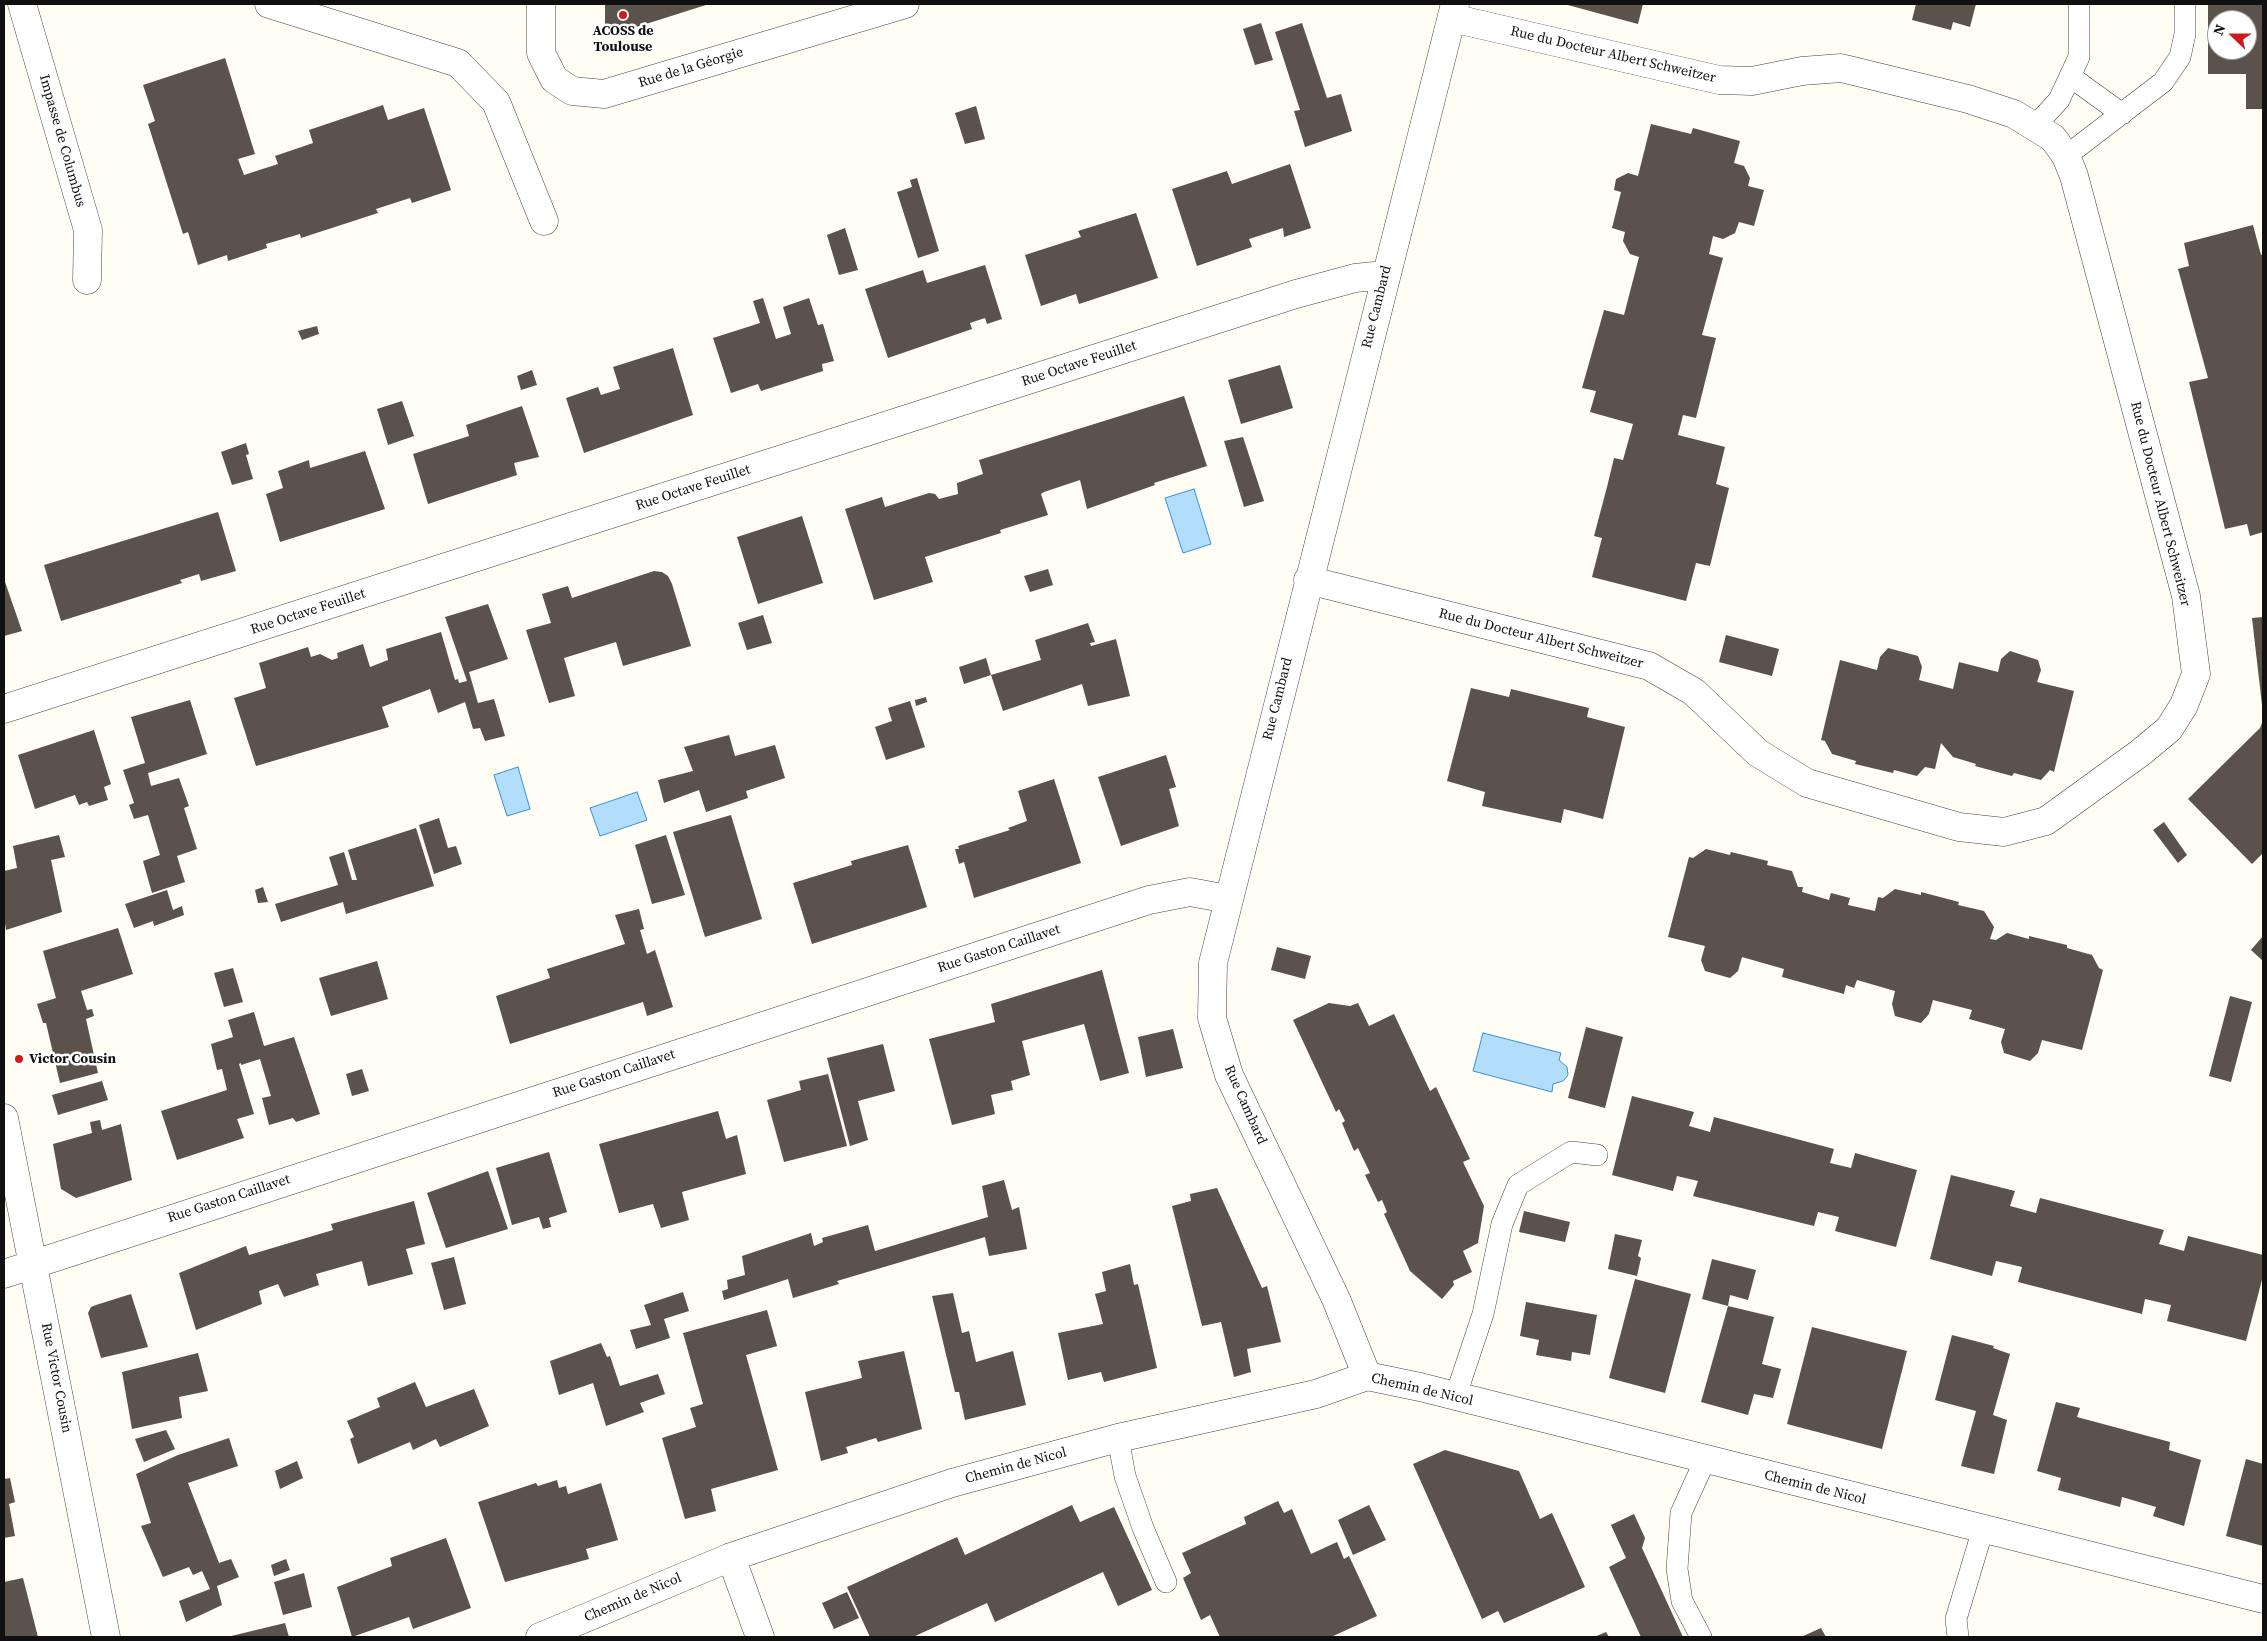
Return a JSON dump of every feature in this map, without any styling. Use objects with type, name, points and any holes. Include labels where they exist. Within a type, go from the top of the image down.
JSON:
[{"type":"street","name":"Impasse de Columbus","points":[[22,4],[88,230],[87,280]]},
{"type":"street","points":[[269,4],[458,63],[496,102],[544,221]]},
{"type":"street","name":"Rue de la Géorgie","points":[[541,4],[541,53],[554,79],[572,91],[604,94],[905,4]]},
{"type":"street","name":"Rue du Docteur Albert Schweitzer","points":[[1308,580],[1649,666],[1694,692],[1758,754],[1807,783],[1960,827],[2004,832],[2046,821],[2169,730],[2184,705],[2196,674],[2186,596],[2074,176],[2066,156],[2054,138],[2014,114],[1968,99],[1841,68],[1802,71],[1752,81],[1719,80],[1454,11]]},
{"type":"street","name":"Rue Cambard","points":[[1367,1376],[1336,1298],[1229,1075],[1212,1018],[1213,963],[1385,275],[1454,11]]},
{"type":"street","name":"Rue Octave Feuillet","points":[[4,709],[1296,294],[1355,278],[1385,275]]},
{"type":"street","name":"Rue Gaston Caillavet","points":[[4,1274],[1149,900],[1190,892],[1228,899]]},
{"type":"street","name":"Rue Victor Cousin","points":[[4,1118],[106,1637]]},
{"type":"street","name":"Chemin de Nicol","points":[[540,1637],[731,1557],[952,1483],[1118,1438],[1316,1394],[1367,1376],[2263,1599]]},
{"type":"street","points":[[731,1557],[751,1618],[760,1637]]},
{"type":"lane","points":[[2035,126],[2059,100],[2079,57],[2079,4]]},
{"type":"lane","points":[[2066,156],[2164,82],[2180,57],[2185,34],[2185,4]]},
{"type":"lane","points":[[2071,77],[2122,114]]},
{"type":"lane","points":[[1455,1398],[1483,1314],[1502,1224],[1518,1185],[1572,1152],[1597,1155]]},
{"type":"lane","points":[[1118,1438],[1124,1476],[1166,1582]]},
{"type":"lane","points":[[1701,1637],[1682,1601],[1677,1569],[1681,1513],[1705,1460]]},
{"type":"lane","points":[[1958,1637],[1956,1618],[1983,1529]]},
{"type":"water","points":[[1194,489],[1211,544],[1183,553],[1165,498]]},
{"type":"water","points":[[518,767],[530,809],[507,816],[494,775]]},
{"type":"water","points":[[637,792],[647,820],[600,836],[590,808]]},
{"type":"water","points":[[1483,1033],[1561,1053],[1559,1060],[1567,1067],[1568,1075],[1563,1081],[1553,1084],[1552,1092],[1473,1071]]},
{"type":"building","points":[[605,4],[709,4],[605,37]]},
{"type":"building","points":[[1564,4],[1643,4],[1638,24]]},
{"type":"building","points":[[1916,4],[1976,4],[1970,27],[1953,22],[1951,30],[1912,20]]},
{"type":"building","points":[[2208,4],[2263,4],[2263,109],[2246,109],[2246,74],[2208,74],[2208,60],[2257,60],[2257,10],[2208,10]]},
{"type":"building","points":[[1261,23],[1273,60],[1255,65],[1243,29]]},
{"type":"building","points":[[1302,23],[1327,98],[1341,94],[1352,131],[1305,147],[1294,111],[1300,110],[1275,32]]},
{"type":"building","points":[[225,58],[255,154],[238,159],[244,175],[278,164],[275,156],[313,143],[309,130],[383,105],[388,120],[424,108],[451,190],[412,203],[410,198],[376,209],[378,213],[301,238],[300,234],[266,244],[267,248],[228,261],[227,255],[198,265],[188,232],[183,234],[148,124],[155,121],[143,85]]},
{"type":"building","points":[[976,106],[985,139],[965,144],[955,113]]},
{"type":"building","points":[[1651,124],[1691,134],[1693,128],[1740,141],[1734,163],[1744,166],[1750,178],[1748,186],[1764,190],[1754,226],[1739,222],[1735,233],[1723,239],[1713,236],[1709,254],[1723,258],[1702,335],[1716,338],[1696,418],[1683,415],[1678,435],[1725,447],[1716,484],[1729,488],[1710,566],[1696,563],[1686,601],[1592,577],[1602,538],[1594,536],[1614,458],[1623,460],[1633,424],[1590,412],[1596,391],[1582,388],[1604,310],[1624,315],[1639,257],[1630,254],[1623,241],[1625,232],[1612,228],[1621,192],[1614,190],[1616,179],[1628,173],[1638,176]]},
{"type":"building","points":[[1290,164],[1311,228],[1284,237],[1283,228],[1249,239],[1252,247],[1197,266],[1172,189],[1227,171],[1232,184]]},
{"type":"building","points":[[917,178],[939,251],[918,258],[897,192],[912,187],[910,180]]},
{"type":"building","points":[[1136,213],[1158,278],[1079,304],[1076,294],[1041,306],[1025,255],[1081,237],[1078,231]]},
{"type":"building","points":[[2253,225],[2261,255],[2263,254],[2263,532],[2250,536],[2247,524],[2225,529],[2189,382],[2208,378],[2178,269],[2189,266],[2184,243]]},
{"type":"building","points":[[845,228],[858,270],[839,275],[827,235]]},
{"type":"building","points":[[985,265],[1002,319],[987,324],[985,318],[970,323],[972,329],[888,358],[865,289],[923,270],[927,283]]},
{"type":"building","points":[[763,298],[776,339],[791,334],[783,307],[809,298],[818,325],[823,324],[834,361],[822,364],[823,371],[761,391],[758,384],[731,393],[713,338],[760,323],[753,301]]},
{"type":"building","points":[[317,326],[319,334],[302,340],[298,331]]},
{"type":"building","points":[[673,348],[693,415],[584,453],[566,398],[598,387],[601,395],[620,389],[613,367]]},
{"type":"building","points":[[1280,365],[1293,408],[1241,424],[1228,380]]},
{"type":"building","points":[[532,370],[537,385],[521,390],[517,376]]},
{"type":"building","points":[[1184,396],[1207,466],[1154,483],[1155,485],[1087,509],[1080,480],[1044,492],[1041,494],[1048,515],[1000,530],[1001,533],[925,557],[933,582],[874,600],[845,509],[882,497],[885,507],[929,493],[935,494],[939,499],[958,494],[957,483],[983,474],[979,460]]},
{"type":"building","points":[[402,401],[414,436],[388,445],[377,409]]},
{"type":"building","points":[[522,406],[539,457],[514,463],[517,475],[428,504],[413,454],[469,436],[466,425]]},
{"type":"building","points":[[1243,437],[1264,501],[1244,507],[1224,441]]},
{"type":"building","points":[[246,443],[249,454],[246,455],[253,479],[232,485],[221,452]]},
{"type":"building","points":[[365,451],[385,509],[280,542],[266,494],[283,488],[278,471],[309,460],[310,468]]},
{"type":"building","points":[[218,512],[236,571],[201,581],[199,574],[180,580],[182,583],[61,621],[44,565]]},
{"type":"building","points":[[802,516],[823,583],[758,604],[737,537]]},
{"type":"building","points":[[1048,569],[1053,585],[1030,592],[1024,576]]},
{"type":"building","points":[[654,571],[662,572],[668,576],[672,584],[691,646],[623,666],[616,642],[564,658],[575,696],[549,703],[526,630],[551,623],[542,594],[568,586],[572,598]]},
{"type":"building","points":[[4,579],[22,631],[4,636]]},
{"type":"building","points":[[488,604],[508,659],[469,672],[478,703],[494,699],[505,736],[485,741],[480,728],[473,729],[465,702],[438,713],[430,689],[382,707],[389,727],[256,766],[234,698],[266,688],[259,663],[308,647],[311,657],[320,654],[332,660],[338,658],[337,653],[363,644],[370,667],[388,660],[386,649],[441,632],[455,680],[458,679],[459,683],[467,681],[445,617]]},
{"type":"building","points":[[763,615],[772,643],[747,650],[738,623]]},
{"type":"building","points":[[2263,617],[2263,705],[2262,705],[2252,618]]},
{"type":"building","points":[[1088,623],[1095,642],[1090,643],[1091,646],[1116,639],[1130,696],[1088,706],[1082,684],[1003,711],[991,675],[1041,660],[1035,640]]},
{"type":"building","points":[[1726,635],[1779,649],[1772,676],[1719,662]]},
{"type":"building","points":[[1888,648],[1918,656],[1922,667],[1919,680],[1953,689],[1959,662],[1998,672],[2001,659],[2010,651],[2038,660],[2041,670],[2037,682],[2074,691],[2054,772],[2050,770],[2041,780],[2014,773],[2012,776],[1975,766],[1976,764],[1953,757],[1941,743],[1935,769],[1925,767],[1917,776],[1894,770],[1893,773],[1855,764],[1856,761],[1832,754],[1825,741],[1821,740],[1840,660],[1877,670],[1880,657]]},
{"type":"building","points":[[986,658],[991,675],[964,684],[959,667]]},
{"type":"building","points":[[1471,688],[1509,697],[1511,689],[1589,708],[1587,717],[1625,727],[1603,819],[1564,809],[1561,823],[1482,806],[1485,792],[1447,781]]},
{"type":"building","points":[[926,697],[927,702],[916,706],[915,700]]},
{"type":"building","points":[[190,700],[207,754],[148,773],[151,786],[179,778],[189,806],[184,808],[197,849],[177,856],[185,882],[152,893],[143,861],[160,855],[148,815],[134,819],[129,805],[134,803],[123,770],[145,763],[131,717]]},
{"type":"building","points":[[910,701],[925,747],[886,760],[875,727],[892,721],[888,708]]},
{"type":"building","points":[[2263,721],[2263,853],[2252,864],[2188,799],[2260,728]]},
{"type":"building","points":[[94,730],[111,784],[104,787],[108,800],[89,806],[87,802],[79,805],[75,795],[35,809],[18,755]]},
{"type":"building","points":[[729,735],[735,756],[775,745],[785,778],[746,791],[748,798],[706,812],[699,790],[664,803],[658,780],[693,771],[684,747]]},
{"type":"building","points":[[1166,755],[1176,787],[1169,789],[1179,826],[1121,846],[1098,777]]},
{"type":"building","points":[[1054,779],[1081,863],[974,898],[964,862],[959,864],[955,849],[959,849],[958,846],[1010,830],[1008,828],[1027,821],[1018,791]]},
{"type":"building","points":[[731,815],[762,919],[705,937],[673,832]]},
{"type":"building","points":[[439,818],[448,848],[456,846],[462,864],[434,874],[419,825]]},
{"type":"building","points":[[2164,822],[2187,855],[2178,863],[2153,830]]},
{"type":"building","points":[[416,828],[434,886],[346,914],[343,902],[281,922],[275,904],[338,885],[329,857],[344,852],[352,880],[357,880],[348,850]]},
{"type":"building","points":[[59,835],[65,857],[51,860],[62,912],[6,930],[4,917],[4,871],[17,868],[13,846]]},
{"type":"building","points":[[666,835],[685,895],[652,904],[635,845]]},
{"type":"building","points":[[908,845],[927,907],[812,944],[793,883],[852,865],[851,861]]},
{"type":"building","points":[[1706,849],[1730,855],[1731,852],[1768,861],[1767,865],[1792,871],[1798,887],[1803,887],[1802,892],[1829,900],[1831,893],[1850,898],[1848,905],[1875,911],[1878,897],[1883,898],[1895,889],[1921,895],[1921,892],[1959,902],[1958,905],[1984,911],[1994,927],[1990,939],[1996,940],[2007,933],[2029,939],[2029,936],[2067,945],[2067,948],[2092,955],[2099,968],[2103,970],[2082,1050],[2042,1040],[2038,1053],[2030,1061],[2004,1053],[2001,1042],[2005,1029],[1969,1019],[1972,1010],[1933,1000],[1929,1014],[1921,1023],[1895,1016],[1892,1004],[1895,991],[1857,980],[1854,988],[1846,985],[1844,994],[1782,977],[1784,969],[1742,957],[1738,971],[1730,978],[1705,971],[1701,960],[1705,946],[1668,937],[1689,857],[1693,858]]},
{"type":"building","points":[[263,887],[268,902],[258,903],[255,890]]},
{"type":"building","points":[[167,890],[173,910],[182,906],[184,915],[154,926],[153,921],[134,928],[125,904]]},
{"type":"building","points":[[639,909],[644,929],[640,930],[647,954],[655,950],[673,1007],[647,1016],[643,1002],[510,1044],[496,996],[550,978],[547,969],[625,944],[615,915]]},
{"type":"building","points":[[118,928],[133,974],[81,991],[87,1010],[92,1009],[94,1016],[86,1019],[98,1073],[60,1083],[46,1023],[43,1023],[37,1004],[56,998],[43,951]]},
{"type":"building","points":[[2263,936],[2263,961],[2251,950]]},
{"type":"building","points":[[1277,947],[1311,956],[1305,979],[1271,970]]},
{"type":"building","points":[[377,961],[388,999],[331,1016],[319,978]]},
{"type":"building","points":[[233,968],[243,1002],[224,1007],[214,973]]},
{"type":"building","points":[[1102,970],[1129,1073],[1100,1081],[1084,1024],[1022,1041],[1030,1075],[1011,1081],[1013,1090],[991,1095],[995,1114],[952,1125],[929,1039],[995,1022],[991,1004]]},
{"type":"building","points":[[2230,996],[2252,1002],[2231,1082],[2209,1076]]},
{"type":"building","points":[[1329,1003],[1350,1006],[1358,1003],[1369,1026],[1394,1014],[1430,1091],[1436,1087],[1470,1159],[1463,1162],[1484,1206],[1478,1243],[1463,1251],[1472,1272],[1453,1281],[1454,1285],[1442,1299],[1410,1271],[1384,1214],[1387,1212],[1382,1200],[1378,1202],[1365,1175],[1370,1173],[1358,1148],[1354,1151],[1342,1123],[1345,1121],[1339,1109],[1336,1112],[1293,1020]]},
{"type":"building","points":[[254,1012],[264,1046],[294,1037],[320,1114],[296,1122],[293,1118],[269,1125],[262,1098],[271,1096],[260,1059],[241,1065],[241,1063],[239,1064],[254,1114],[237,1119],[244,1138],[177,1160],[161,1111],[227,1090],[222,1069],[217,1070],[211,1044],[233,1037],[228,1020]]},
{"type":"building","points":[[1586,1027],[1623,1037],[1605,1108],[1568,1098]]},
{"type":"building","points":[[1173,1029],[1183,1068],[1146,1077],[1138,1037]]},
{"type":"building","points":[[883,1044],[895,1091],[858,1101],[868,1140],[850,1146],[827,1058]]},
{"type":"building","points":[[362,1069],[369,1091],[352,1096],[346,1074]]},
{"type":"building","points":[[828,1074],[847,1146],[784,1162],[767,1100],[801,1090],[799,1081]]},
{"type":"building","points":[[102,1081],[108,1100],[58,1115],[52,1095]]},
{"type":"building","points":[[1632,1096],[1694,1112],[1689,1126],[1710,1132],[1714,1117],[1834,1149],[1830,1163],[1851,1168],[1855,1153],[1917,1170],[1896,1247],[1835,1231],[1839,1217],[1818,1212],[1814,1226],[1693,1196],[1698,1181],[1677,1176],[1673,1191],[1612,1175]]},
{"type":"building","points":[[718,1111],[726,1139],[737,1135],[746,1174],[682,1192],[689,1220],[661,1228],[653,1204],[619,1213],[599,1144]]},
{"type":"building","points":[[100,1120],[102,1130],[121,1124],[132,1180],[76,1198],[61,1189],[53,1144],[92,1133],[90,1122]]},
{"type":"building","points":[[549,1152],[567,1212],[549,1218],[551,1227],[543,1229],[539,1217],[512,1225],[496,1168]]},
{"type":"building","points":[[488,1171],[508,1229],[446,1248],[427,1193]]},
{"type":"building","points":[[1951,1175],[2015,1191],[2010,1206],[2036,1213],[2040,1198],[2164,1230],[2159,1244],[2184,1251],[2188,1236],[2263,1255],[2263,1276],[2246,1341],[2167,1321],[2171,1305],[2145,1299],[2142,1314],[2018,1282],[2022,1267],[1996,1261],[1992,1276],[1930,1259]]},
{"type":"building","points":[[1004,1180],[1012,1210],[1019,1207],[1027,1249],[989,1256],[985,1237],[837,1281],[839,1284],[793,1298],[788,1279],[724,1300],[722,1291],[728,1289],[727,1280],[745,1275],[742,1256],[811,1233],[814,1246],[823,1242],[822,1238],[868,1225],[875,1251],[988,1217],[982,1186]]},
{"type":"building","points":[[1217,1188],[1262,1288],[1267,1286],[1281,1342],[1247,1349],[1251,1372],[1234,1377],[1221,1322],[1202,1326],[1172,1206],[1191,1201],[1190,1194]]},
{"type":"building","points":[[414,1201],[425,1244],[406,1249],[413,1274],[368,1286],[362,1261],[316,1274],[319,1285],[284,1297],[278,1284],[259,1291],[262,1304],[196,1330],[179,1273],[246,1246],[249,1255],[333,1230],[331,1224]]},
{"type":"building","points":[[1524,1211],[1570,1222],[1565,1242],[1519,1232]]},
{"type":"building","points":[[1615,1234],[1642,1240],[1638,1256],[1641,1258],[1637,1276],[1608,1269]]},
{"type":"building","points":[[454,1257],[466,1304],[444,1310],[431,1263]]},
{"type":"building","points":[[1712,1259],[1756,1270],[1748,1300],[1730,1295],[1728,1306],[1702,1299]]},
{"type":"building","points":[[1130,1264],[1134,1285],[1138,1284],[1157,1368],[1104,1382],[1101,1372],[1068,1380],[1058,1333],[1103,1324],[1095,1294],[1106,1291],[1102,1272]]},
{"type":"building","points":[[1635,1279],[1691,1294],[1665,1393],[1609,1378]]},
{"type":"building","points":[[683,1292],[689,1311],[664,1319],[670,1338],[636,1349],[630,1330],[651,1325],[644,1305]]},
{"type":"building","points":[[953,1293],[962,1333],[969,1331],[976,1362],[1013,1351],[1026,1405],[965,1420],[959,1392],[955,1392],[932,1296]]},
{"type":"building","points":[[131,1294],[148,1347],[101,1358],[88,1313],[91,1307]]},
{"type":"building","points":[[1526,1302],[1597,1315],[1590,1355],[1572,1352],[1571,1361],[1536,1355],[1539,1340],[1520,1336]]},
{"type":"building","points":[[1728,1306],[1774,1317],[1762,1364],[1781,1369],[1773,1398],[1754,1394],[1748,1415],[1701,1402]]},
{"type":"building","points":[[767,1310],[777,1346],[746,1355],[778,1470],[711,1489],[716,1511],[685,1519],[662,1438],[696,1427],[690,1408],[703,1404],[683,1333]]},
{"type":"building","points":[[1812,1327],[1907,1351],[1882,1449],[1787,1424]]},
{"type":"building","points":[[1952,1335],[1994,1346],[1993,1348],[2010,1354],[1993,1415],[2007,1420],[1994,1474],[1961,1466],[1976,1411],[1935,1400]]},
{"type":"building","points":[[601,1343],[607,1357],[610,1356],[620,1386],[658,1374],[665,1394],[640,1403],[644,1412],[606,1426],[593,1383],[559,1395],[550,1361]]},
{"type":"building","points":[[904,1351],[922,1429],[878,1442],[876,1438],[846,1447],[848,1453],[821,1461],[805,1392],[862,1378],[858,1361]]},
{"type":"building","points":[[198,1353],[208,1391],[179,1397],[182,1418],[132,1429],[122,1372]]},
{"type":"building","points":[[415,1382],[426,1407],[474,1389],[489,1426],[440,1447],[436,1439],[413,1450],[410,1442],[358,1464],[350,1439],[354,1437],[347,1421],[380,1407],[377,1398]]},
{"type":"building","points":[[2056,1402],[2080,1408],[2077,1417],[2170,1442],[2169,1450],[2201,1460],[2184,1526],[2153,1516],[2156,1507],[2122,1497],[2120,1507],[2058,1490],[2061,1478],[2037,1471]]},
{"type":"building","points":[[166,1430],[175,1449],[144,1462],[135,1439]]},
{"type":"building","points":[[229,1438],[238,1466],[188,1483],[219,1563],[231,1559],[239,1577],[217,1586],[222,1605],[186,1622],[179,1601],[210,1589],[202,1571],[193,1575],[189,1567],[163,1577],[141,1526],[151,1523],[136,1474],[178,1455]]},
{"type":"building","points":[[1445,1450],[1519,1471],[1540,1519],[1552,1513],[1585,1587],[1504,1623],[1498,1611],[1482,1619],[1413,1464]]},
{"type":"building","points":[[2246,1459],[2263,1464],[2263,1546],[2226,1536]]},
{"type":"building","points":[[297,1461],[303,1478],[280,1489],[275,1471]]},
{"type":"building","points":[[10,1478],[15,1502],[9,1504],[15,1536],[4,1538],[4,1479]]},
{"type":"building","points":[[557,1480],[559,1488],[566,1486],[568,1494],[601,1483],[618,1540],[586,1549],[589,1559],[505,1582],[478,1502],[536,1483],[538,1486]]},
{"type":"building","points":[[1278,1501],[1284,1513],[1292,1509],[1311,1554],[1337,1542],[1344,1559],[1349,1556],[1377,1616],[1331,1637],[1220,1637],[1210,1615],[1201,1620],[1183,1578],[1191,1573],[1182,1553],[1246,1524],[1244,1517]]},
{"type":"building","points":[[1072,1505],[1080,1522],[1114,1507],[1152,1590],[1118,1606],[1103,1572],[995,1622],[987,1603],[913,1637],[870,1637],[847,1587],[957,1537],[965,1555]]},
{"type":"building","points":[[1369,1505],[1386,1540],[1353,1555],[1338,1520]]},
{"type":"building","points":[[1634,1514],[1645,1538],[1642,1548],[1683,1637],[1641,1637],[1609,1567],[1626,1558],[1611,1525]]},
{"type":"building","points":[[446,1538],[471,1608],[413,1629],[409,1617],[352,1637],[337,1587],[392,1566],[390,1558]]},
{"type":"building","points":[[286,1559],[290,1570],[274,1576],[271,1565]]},
{"type":"building","points":[[304,1573],[312,1607],[283,1615],[274,1582]]},
{"type":"building","points":[[23,1578],[38,1637],[4,1637],[4,1582]]},
{"type":"building","points":[[847,1592],[859,1618],[834,1629],[822,1603]]},
{"type":"building","points":[[285,1623],[289,1637],[227,1637]]},
{"type":"building","points":[[1821,1628],[1826,1637],[1801,1637]]},
{"type":"building","points":[[1606,1632],[1609,1637],[1594,1637]]},
{"type":"place","name":"ACOSS de Toulouse","points":[[623,15]]},
{"type":"place","name":"Victor Cousin","points":[[19,1059]]}]
